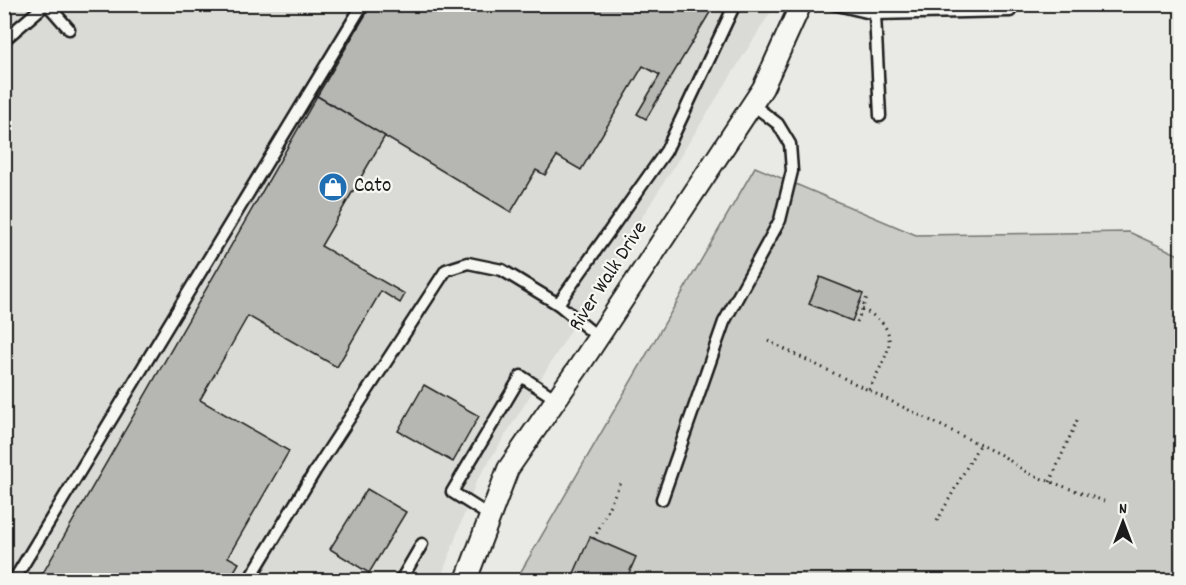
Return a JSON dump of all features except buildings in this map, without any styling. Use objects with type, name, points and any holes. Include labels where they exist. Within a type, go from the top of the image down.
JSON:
[{"type":"street","name":"River Walk Drive","points":[[466,580],[507,469],[598,337],[763,88],[801,4]]},
{"type":"lane","points":[[4,40],[47,4],[69,29]]},
{"type":"lane","points":[[14,580],[363,4]]},
{"type":"lane","points":[[558,304],[666,151],[735,4]]},
{"type":"lane","points":[[833,4],[875,14],[1010,11]]},
{"type":"lane","points":[[875,14],[880,116]]},
{"type":"lane","points":[[662,499],[724,322],[780,220],[792,171],[790,144],[778,124],[752,104]]},
{"type":"lane","points":[[249,580],[315,471],[446,270],[468,263],[502,270],[558,304],[598,337]]},
{"type":"lane","points":[[490,516],[452,492],[521,376],[556,399]]},
{"type":"lane","points":[[401,580],[422,544]]},
{"type":"path","points":[[857,322],[867,297]]},
{"type":"path","points":[[862,309],[882,321],[889,334],[886,354],[869,390]]},
{"type":"path","points":[[768,341],[1003,456],[1029,474],[1104,501]]},
{"type":"path","points":[[1050,482],[1078,418]]},
{"type":"path","points":[[938,521],[980,445]]},
{"type":"path","points":[[594,539],[621,481]]},
{"type":"shaded area","points":[[4,5],[775,5],[476,482],[440,580],[5,580]]},
{"type":"shaded area","points":[[755,167],[916,235],[1129,232],[1181,256],[1181,580],[516,580]]},
{"type":"place","name":"Cato","points":[[333,187]]}]
